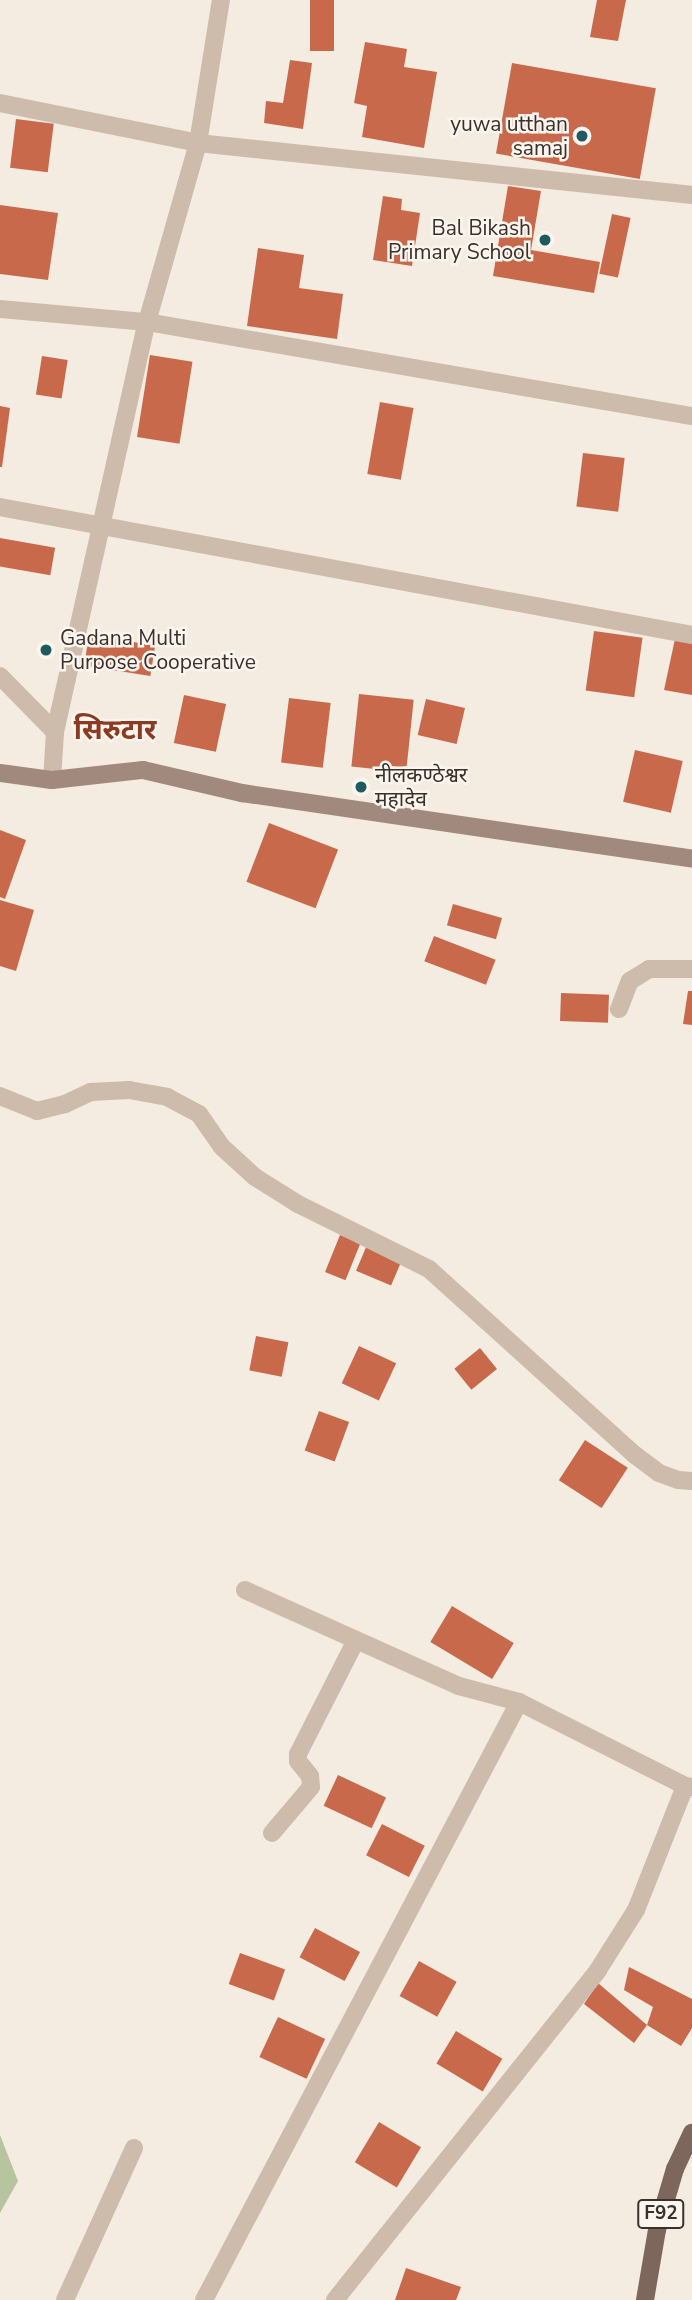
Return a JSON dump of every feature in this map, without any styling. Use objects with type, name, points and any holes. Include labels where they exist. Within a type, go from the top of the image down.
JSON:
[{"type":"main road","name":"F92","points":[[645,2300],[657,2230],[676,2169],[692,2133]]},
{"type":"street","points":[[52,780],[55,732],[147,322],[198,142],[221,0]]},
{"type":"street","points":[[0,103],[198,142],[692,195]]},
{"type":"street","points":[[0,309],[147,322],[692,416]]},
{"type":"street","points":[[0,507],[692,635]]},
{"type":"street","points":[[0,676],[55,732]]},
{"type":"street","points":[[0,774],[52,780],[143,771],[243,793],[692,859]]},
{"type":"street","points":[[619,1009],[630,981],[649,969],[692,969]]},
{"type":"street","points":[[0,1096],[37,1111],[65,1104],[91,1092],[129,1090],[167,1097],[199,1114],[222,1147],[256,1177],[298,1204],[429,1269],[635,1455],[659,1473],[678,1480],[692,1481]]},
{"type":"street","points":[[245,1590],[355,1642],[459,1686],[519,1702],[688,1786],[636,1910],[598,1970],[335,2300]]},
{"type":"street","points":[[272,1833],[311,1787],[310,1776],[298,1761],[298,1754],[355,1642]]},
{"type":"street","points":[[204,2300],[519,1702]]},
{"type":"street","points":[[65,2300],[134,2148]]},
{"type":"green space","points":[[0,2135],[18,2181],[0,2213]]},
{"type":"building","points":[[310,0],[334,0],[334,51],[310,51]]},
{"type":"building","points":[[597,0],[626,0],[618,41],[590,37]]},
{"type":"building","points":[[365,42],[407,49],[404,67],[437,72],[424,148],[362,137],[367,106],[354,103]]},
{"type":"building","points":[[290,60],[312,63],[303,129],[264,123],[266,101],[283,103]]},
{"type":"building","points":[[512,63],[656,88],[640,179],[496,154]]},
{"type":"building","points":[[16,119],[54,124],[48,172],[10,168]]},
{"type":"building","points":[[508,186],[541,191],[531,250],[600,262],[594,293],[493,276]]},
{"type":"building","points":[[383,196],[402,199],[401,210],[420,213],[412,266],[373,260]]},
{"type":"building","points":[[0,205],[58,213],[48,280],[0,274]]},
{"type":"building","points":[[612,214],[631,218],[618,278],[599,274]]},
{"type":"building","points":[[258,248],[304,255],[299,288],[343,294],[337,339],[247,326]]},
{"type":"building","points":[[150,355],[192,362],[179,444],[137,437]]},
{"type":"building","points":[[42,356],[68,360],[62,399],[36,395]]},
{"type":"building","points":[[380,402],[413,408],[401,480],[367,474]]},
{"type":"building","points":[[0,406],[10,408],[2,467],[0,467]]},
{"type":"building","points":[[583,453],[625,458],[618,512],[576,507]]},
{"type":"building","points":[[0,538],[55,548],[50,575],[0,566]]},
{"type":"building","points":[[594,631],[643,638],[634,697],[586,690]]},
{"type":"building","points":[[89,635],[155,645],[150,676],[84,666]]},
{"type":"building","points":[[675,639],[692,642],[692,695],[664,690]]},
{"type":"building","points":[[359,694],[414,700],[406,772],[351,767]]},
{"type":"building","points":[[184,695],[226,704],[216,752],[174,743]]},
{"type":"building","points":[[289,698],[331,703],[323,768],[281,763]]},
{"type":"building","points":[[426,699],[465,708],[457,744],[418,735]]},
{"type":"building","points":[[635,750],[683,761],[671,813],[623,802]]},
{"type":"building","points":[[269,823],[338,850],[316,908],[246,882]]},
{"type":"building","points":[[0,830],[26,840],[5,899],[0,897]]},
{"type":"building","points":[[0,900],[34,910],[16,971],[0,966]]},
{"type":"building","points":[[453,904],[502,918],[496,939],[447,925]]},
{"type":"building","points":[[434,936],[496,960],[486,985],[424,961]]},
{"type":"building","points":[[688,991],[692,991],[692,1025],[683,1024]]},
{"type":"building","points":[[561,993],[609,995],[608,1023],[560,1021]]},
{"type":"building","points":[[340,1235],[360,1243],[345,1280],[325,1272]]},
{"type":"building","points":[[367,1245],[402,1260],[391,1286],[356,1271]]},
{"type":"building","points":[[256,1336],[288,1342],[282,1377],[249,1370]]},
{"type":"building","points":[[359,1346],[396,1363],[379,1400],[342,1383]]},
{"type":"building","points":[[480,1348],[497,1369],[471,1390],[454,1369]]},
{"type":"building","points":[[319,1411],[349,1422],[335,1461],[305,1450]]},
{"type":"building","points":[[585,1440],[628,1468],[602,1508],[559,1480]]},
{"type":"building","points":[[452,1606],[514,1643],[492,1679],[430,1642]]},
{"type":"building","points":[[338,1775],[386,1797],[372,1828],[324,1806]]},
{"type":"building","points":[[382,1824],[425,1846],[409,1877],[366,1855]]},
{"type":"building","points":[[315,1928],[360,1952],[345,1981],[300,1957]]},
{"type":"building","points":[[240,1953],[285,1969],[274,2000],[229,1984]]},
{"type":"building","points":[[419,1961],[457,1982],[437,2017],[400,1996]]},
{"type":"building","points":[[629,1967],[692,1999],[692,2028],[681,2046],[647,2025],[653,2007],[624,1990]]},
{"type":"building","points":[[598,1983],[647,2025],[634,2043],[584,2004]]},
{"type":"building","points":[[278,2017],[325,2039],[307,2079],[259,2057]]},
{"type":"building","points":[[456,2031],[502,2059],[483,2091],[436,2064]]},
{"type":"building","points":[[379,2122],[421,2147],[397,2188],[355,2162]]},
{"type":"building","points":[[406,2268],[461,2287],[456,2300],[395,2300]]},
{"type":"place","name":"yuwa utthan samaj","points":[[582,136]]},
{"type":"place","name":"Bal Bikash Primary School","points":[[545,240]]},
{"type":"place","name":"Gadana Multi Purpose Cooperative","points":[[46,650]]},
{"type":"place","name":"नीलकण्ठेश्वर महादेव","points":[[361,787]]},
{"type":"district","name":"सिरुटार","points":[[115,730]]}]
